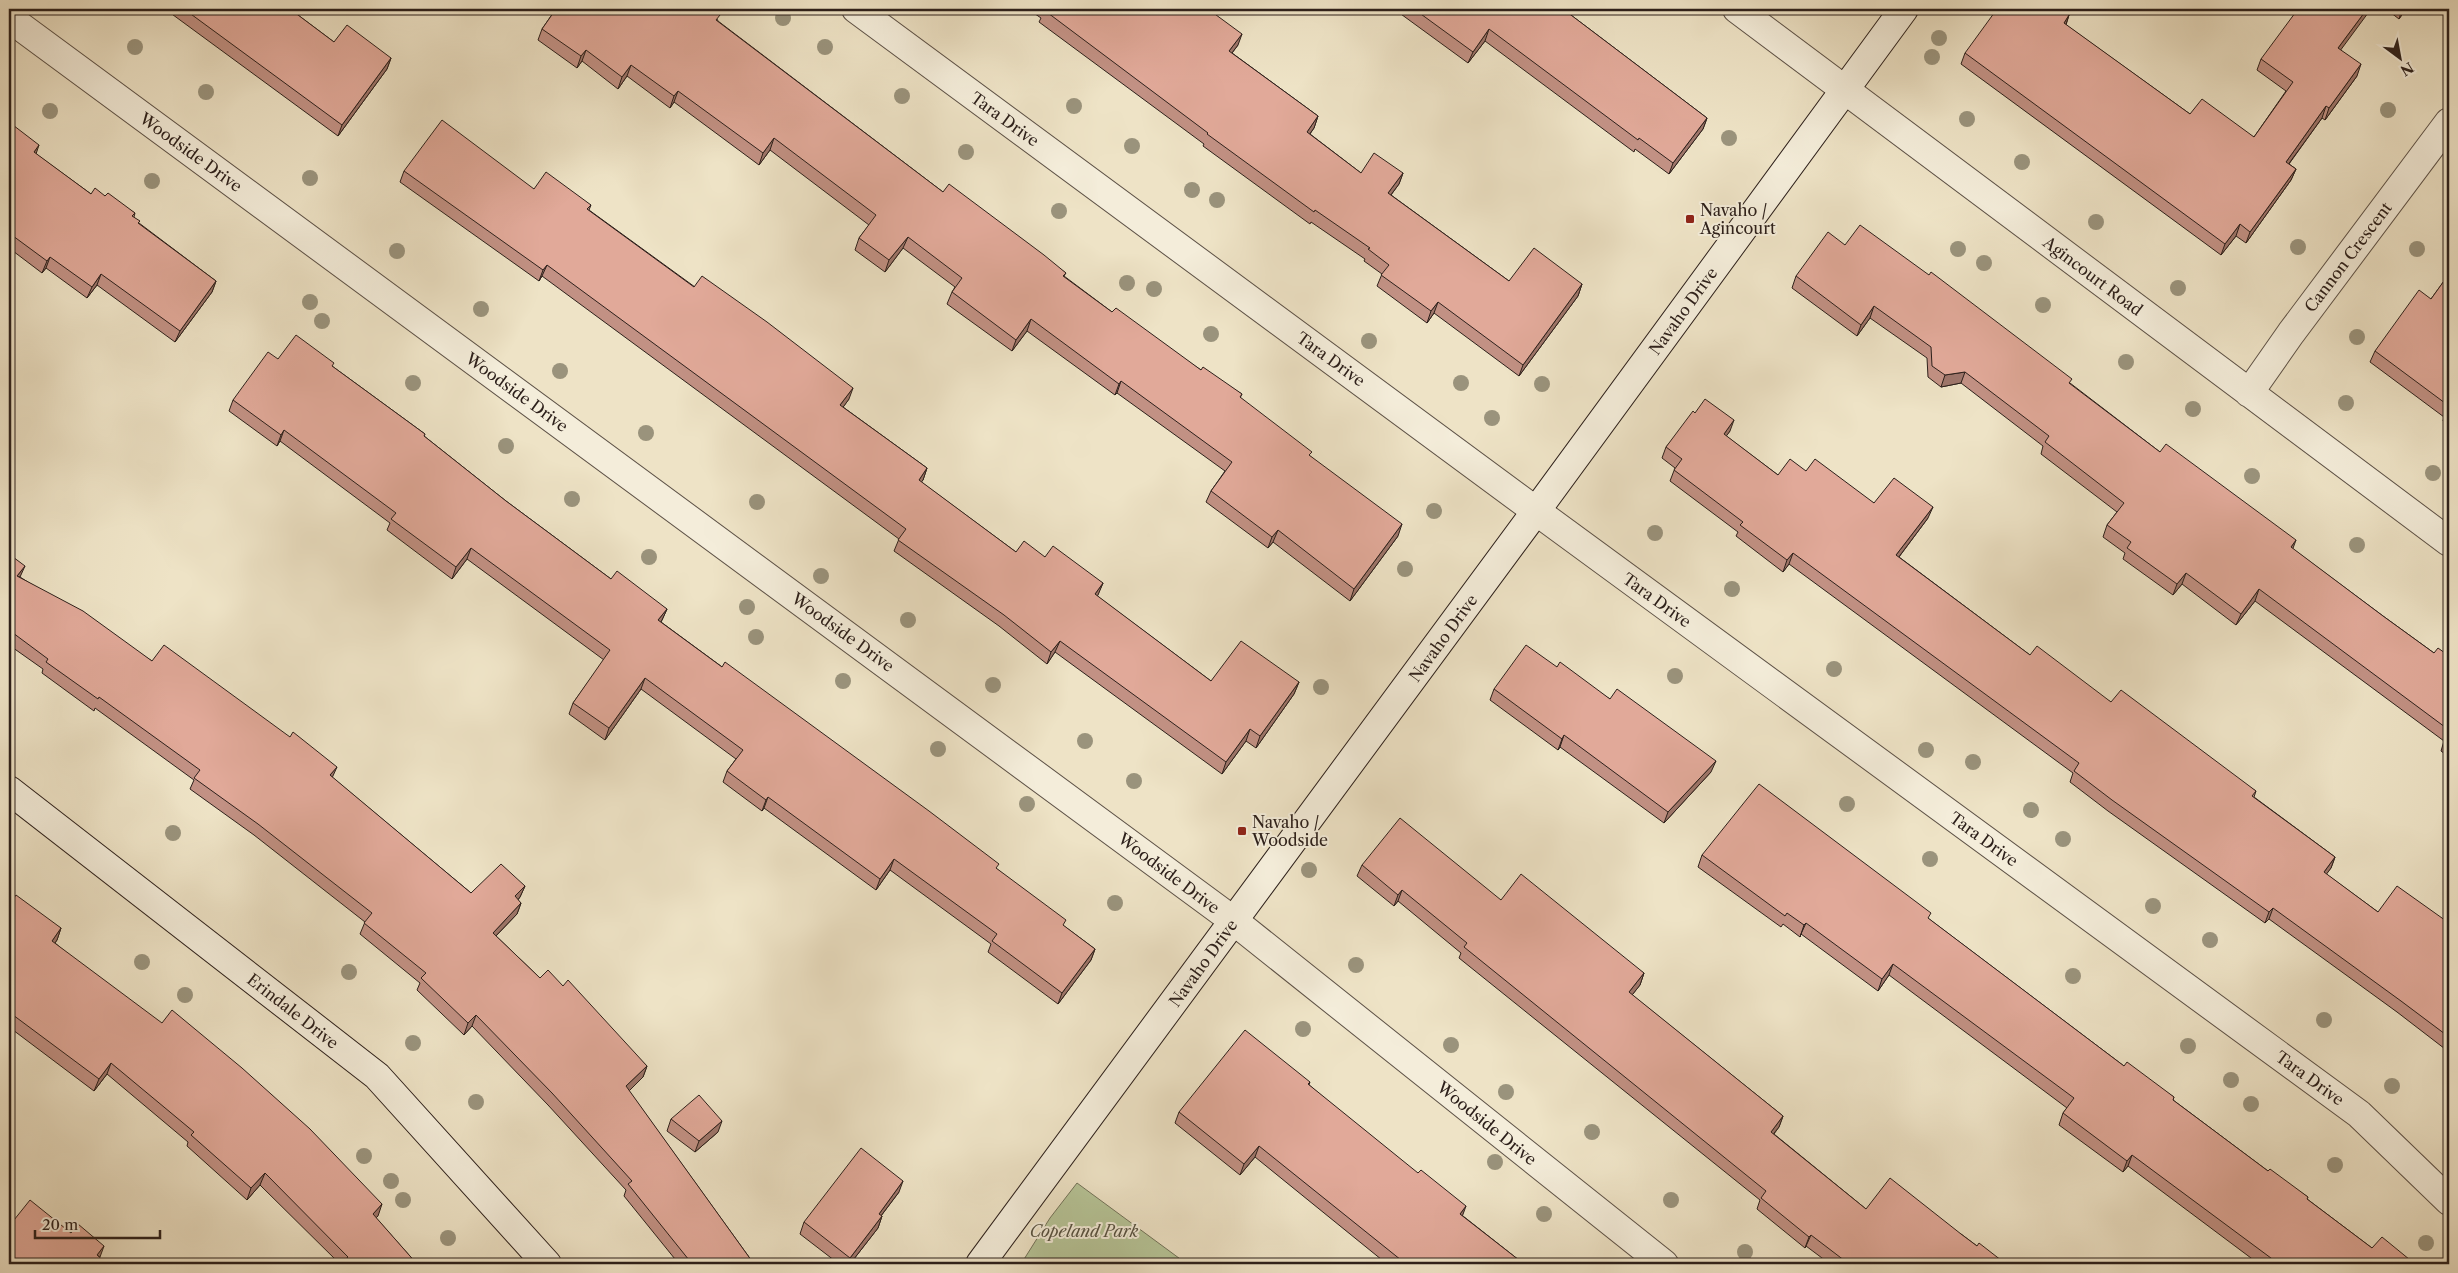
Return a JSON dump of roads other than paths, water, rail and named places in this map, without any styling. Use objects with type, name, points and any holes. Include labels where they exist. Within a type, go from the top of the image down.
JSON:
[{"type":"street","name":"Tara Drive","points":[[856,9],[1536,511],[2359,1114],[2449,1200]]},
{"type":"street","name":"Agincourt Road","points":[[1738,9],[2449,542]]},
{"type":"street","name":"Navaho Drive","points":[[980,1264],[1904,9]]},
{"type":"street","name":"Woodside Drive","points":[[9,18],[1234,921],[1664,1264]]},
{"type":"street","name":"Cannon Crescent","points":[[2249,393],[2291,333],[2449,122]]},
{"type":"street","name":"Erindale Drive","points":[[9,790],[377,1076],[547,1264]]},
{"type":"place","name":"Navaho / Agincourt","points":[[1690,219]]},
{"type":"place","name":"Navaho / Woodside","points":[[1242,831]]},
{"type":"park label","name":"Copeland Park","points":[[1084,1231]]}]
